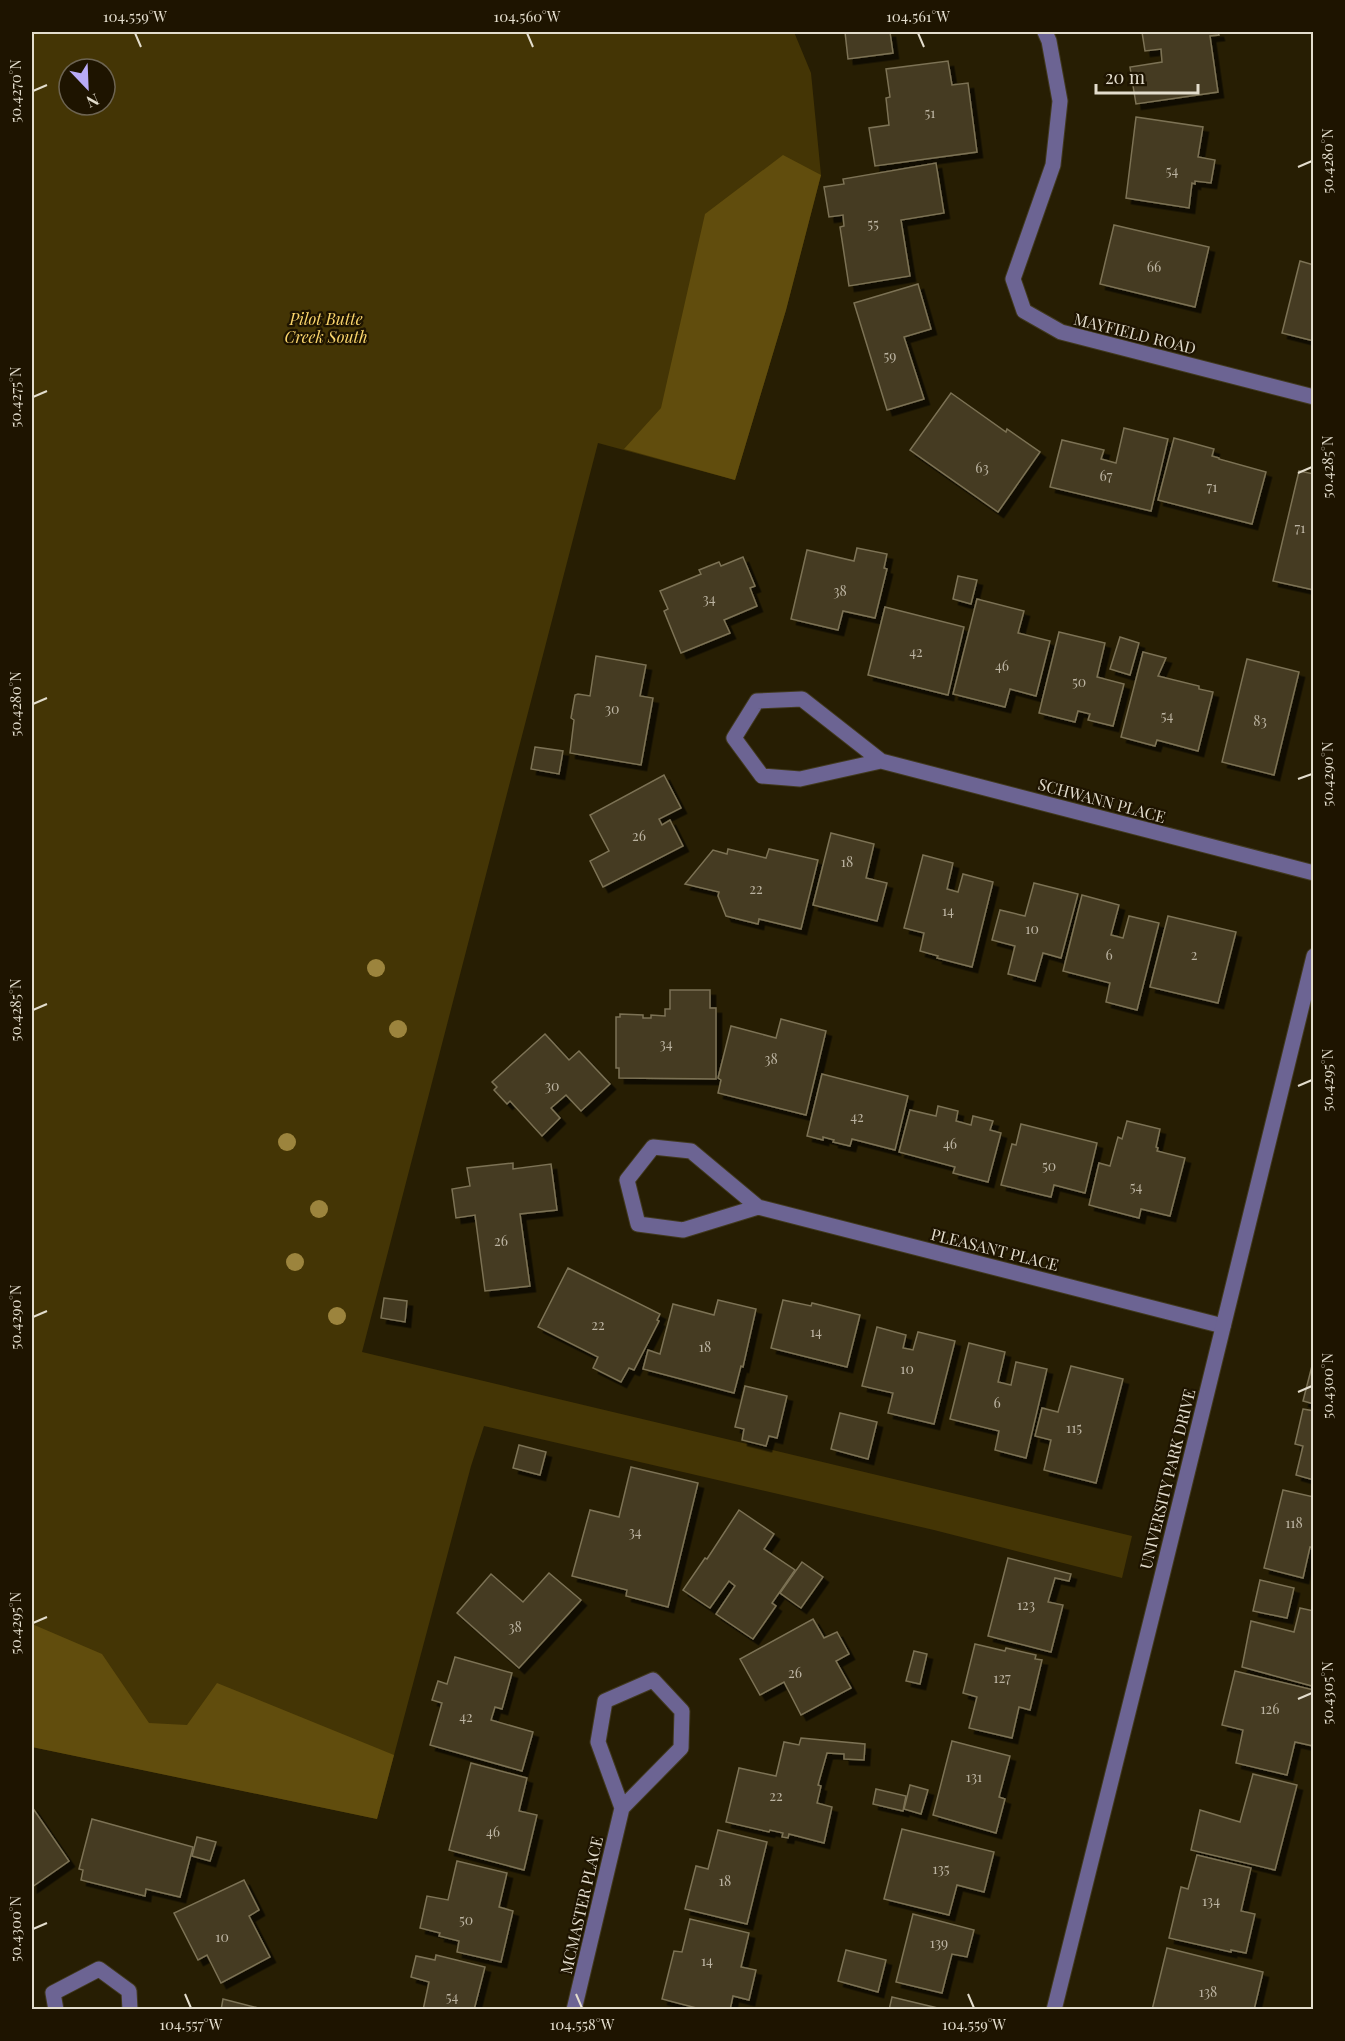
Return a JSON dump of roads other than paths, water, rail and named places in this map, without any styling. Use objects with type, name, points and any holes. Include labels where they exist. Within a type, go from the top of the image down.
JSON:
[{"type":"street","name":"MAYFIELD ROAD","points":[[1045,32],[1049,41],[1060,101],[1053,165],[1013,279],[1024,311],[1061,333],[1314,398]]},
{"type":"street","name":"SCHWANN PLACE","points":[[881,761],[800,779],[762,776],[734,738],[757,701],[802,699],[881,761],[1314,873]]},
{"type":"street","name":"UNIVERSITY PARK DRIVE","points":[[1054,2010],[1314,956]]},
{"type":"street","name":"PLEASANT PLACE","points":[[758,1207],[683,1230],[638,1224],[627,1180],[653,1147],[691,1150],[758,1207],[1223,1326]]},
{"type":"street","points":[[653,1680],[682,1711],[681,1748],[622,1808],[598,1742],[605,1701],[653,1680]]},
{"type":"street","name":"MCMASTER PLACE","points":[[574,2010],[622,1808]]},
{"type":"street","points":[[56,2010],[53,1993],[99,1969],[129,1991],[130,2010]]},
{"type":"park label","name":"Pilot Butte Creek South","points":[[326,327]]}]
